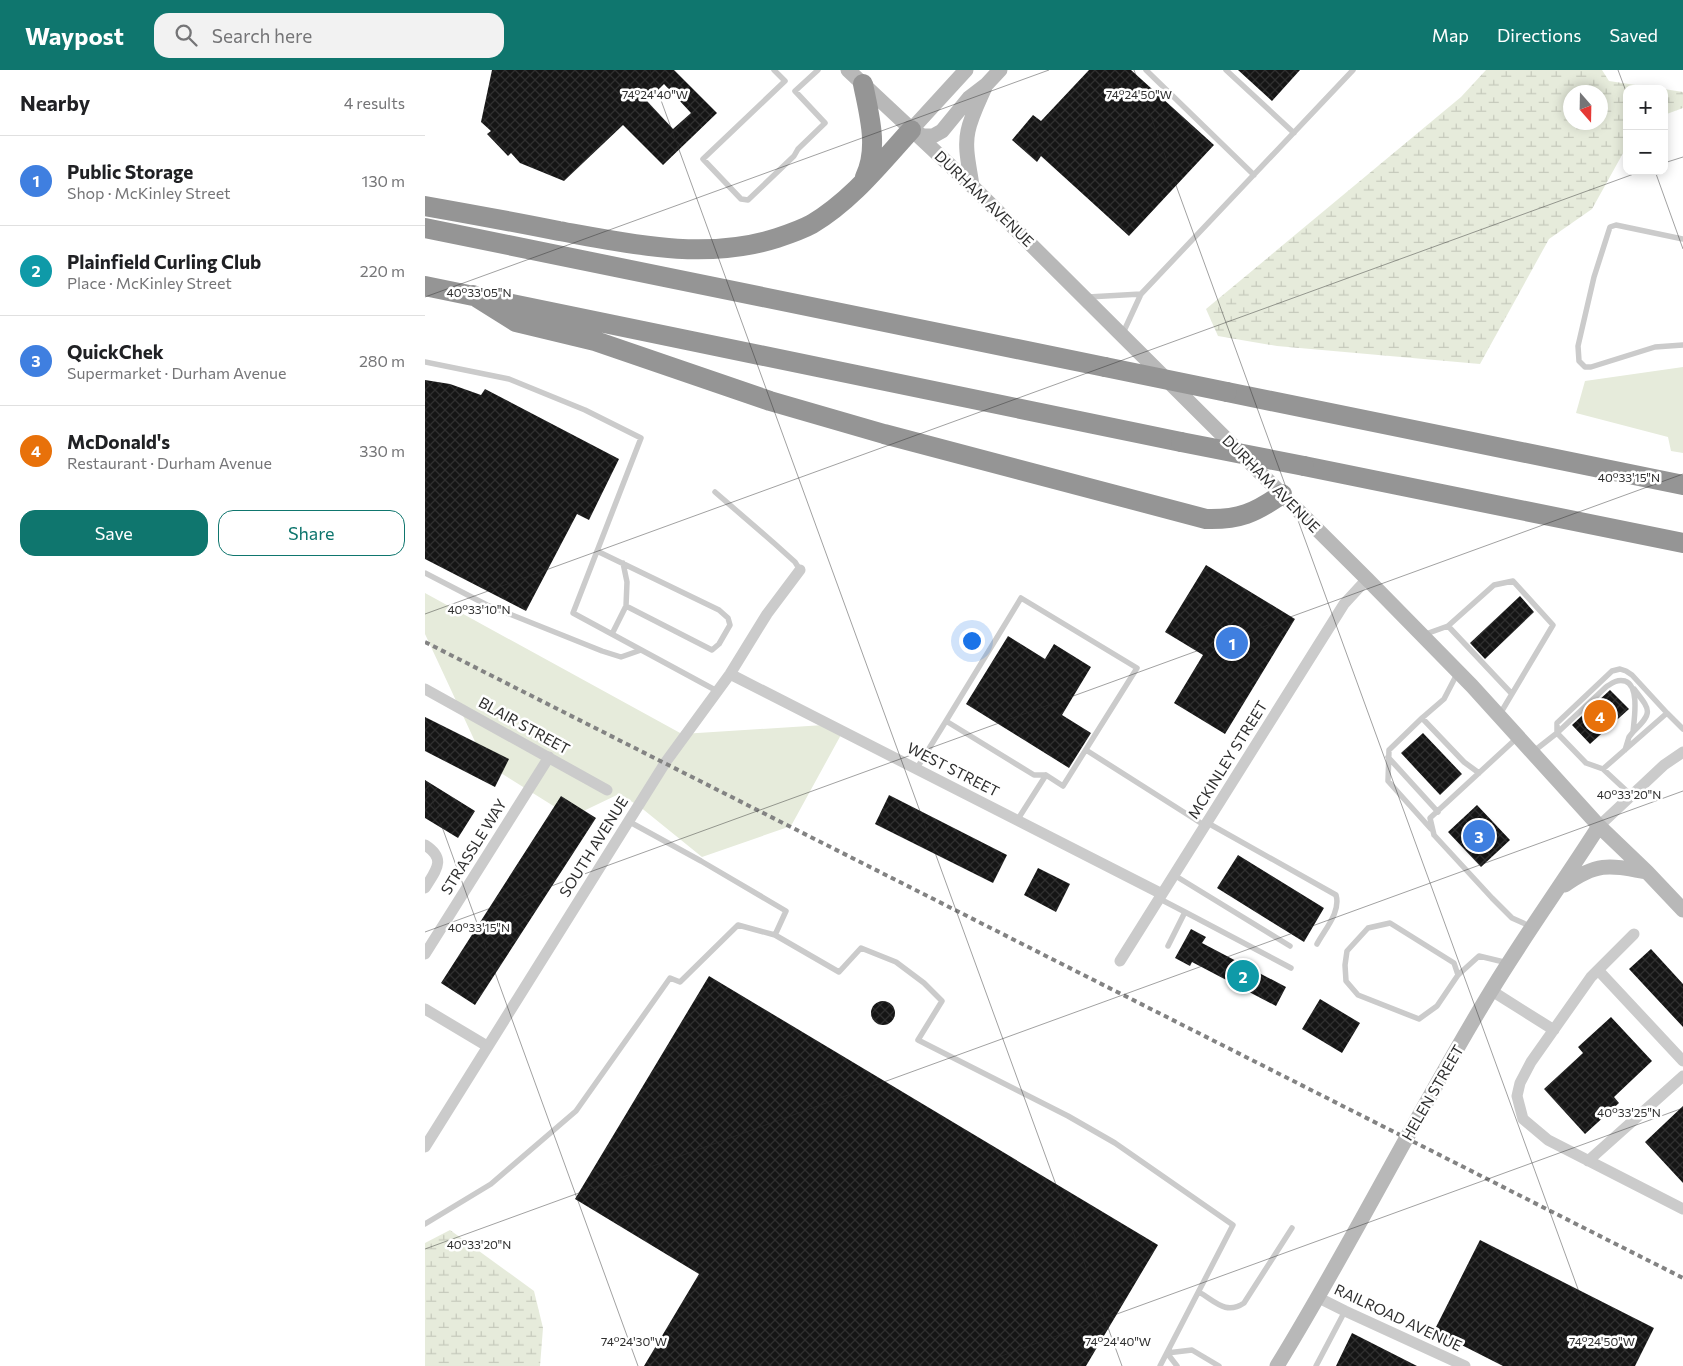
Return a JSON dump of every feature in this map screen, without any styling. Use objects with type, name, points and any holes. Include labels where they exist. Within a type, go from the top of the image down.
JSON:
[{"type":"highway","points":[[862,184],[869,170],[872,154],[872,136],[863,84]]},
{"type":"highway","points":[[425,206],[627,243],[675,249],[733,248],[764,242],[791,233],[811,224],[839,206],[862,184],[911,130]]},
{"type":"highway","points":[[425,228],[1683,486]]},
{"type":"highway","points":[[425,286],[1181,442],[1683,543]]},
{"type":"highway","points":[[473,295],[516,322],[595,341],[770,401],[884,434],[1206,519],[1219,519],[1248,514],[1261,509],[1282,494]]},
{"type":"main road","name":"DURHAM AVENUE","points":[[848,70],[972,186],[1367,579],[1458,672],[1599,826],[1683,910]]},
{"type":"main road","points":[[967,70],[911,130],[923,136],[933,136],[941,131],[969,98],[986,85],[1000,70]]},
{"type":"main road","points":[[972,186],[967,133],[986,85]]},
{"type":"main road","name":"HELEN STREET","points":[[1277,1366],[1319,1298],[1407,1138],[1492,991],[1599,826]]},
{"type":"main road","points":[[1557,890],[1581,873],[1603,867],[1613,866],[1647,872]]},
{"type":"street","name":"SOUTH AVENUE","points":[[425,1147],[665,763],[730,674],[767,614],[800,570]]},
{"type":"street","name":"MCKINLEY STREET","points":[[1120,961],[1343,604],[1367,579]]},
{"type":"street","name":"WEST STREET","points":[[730,674],[1018,819],[1161,896]]},
{"type":"street","name":"BLAIR STREET","points":[[425,690],[607,790]]},
{"type":"street","points":[[1599,826],[1664,764],[1683,752]]},
{"type":"street","name":"STRASSLE WAY","points":[[425,954],[549,757]]},
{"type":"street","points":[[425,845],[437,855],[438,862],[436,870],[425,888]]},
{"type":"street","points":[[1634,934],[1591,977],[1531,1062],[1520,1082],[1517,1096],[1523,1119],[1548,1140],[1683,1209]]},
{"type":"street","points":[[1598,970],[1683,1061]]},
{"type":"street","points":[[1492,991],[1554,1030]]},
{"type":"street","points":[[425,1009],[487,1046]]},
{"type":"street","points":[[1588,1161],[1683,1076]]},
{"type":"street","name":"RAILROAD AVENUE","points":[[1319,1298],[1465,1366]]},
{"type":"lane","points":[[774,70],[795,90],[825,123],[748,200],[741,199],[703,158],[785,81]]},
{"type":"lane","points":[[795,90],[818,70]]},
{"type":"lane","points":[[1146,70],[1254,175]]},
{"type":"lane","points":[[1226,70],[1294,133]]},
{"type":"lane","points":[[1122,335],[1141,294],[1353,70]]},
{"type":"lane","points":[[1683,239],[1617,225],[1610,227],[1595,277],[1578,346],[1579,361],[1585,367],[1591,367],[1655,347],[1683,344]]},
{"type":"lane","points":[[1084,297],[1141,294]]},
{"type":"lane","points":[[425,362],[509,379],[585,410],[641,438],[573,613],[717,691]]},
{"type":"lane","points":[[715,492],[782,550],[795,562],[800,570]]},
{"type":"lane","points":[[597,551],[719,610],[728,618],[730,626],[719,644],[712,650],[626,606]]},
{"type":"lane","points":[[612,634],[626,606],[627,582],[623,563]]},
{"type":"lane","points":[[425,573],[487,605],[602,651],[621,657],[641,650]]},
{"type":"lane","points":[[1422,635],[1448,626],[1494,585],[1513,581],[1553,625],[1498,715]]},
{"type":"lane","points":[[917,768],[1021,598],[1137,668],[1063,786],[1046,775],[1034,775],[946,721]]},
{"type":"lane","points":[[1448,626],[1512,694]]},
{"type":"lane","points":[[1631,795],[1603,769],[1585,763],[1557,733],[1557,723],[1613,671],[1620,669],[1627,670],[1683,728]]},
{"type":"lane","points":[[1458,672],[1444,699],[1389,750],[1388,781],[1431,829],[1434,835],[1512,918],[1533,928]]},
{"type":"lane","points":[[1532,753],[1557,733],[1612,682],[1619,680],[1631,685],[1645,702],[1647,710],[1646,719],[1629,737],[1625,750]]},
{"type":"lane","points":[[1631,685],[1635,696],[1633,732]]},
{"type":"lane","points":[[1603,769],[1667,713]]},
{"type":"lane","points":[[1422,718],[1464,762],[1479,773]]},
{"type":"lane","points":[[1431,829],[1430,818],[1518,737]]},
{"type":"lane","points":[[1086,750],[1205,823],[1336,895],[1338,902],[1337,910],[1317,944]]},
{"type":"lane","points":[[1389,757],[1438,812]]},
{"type":"lane","points":[[1018,819],[1046,775]]},
{"type":"lane","points":[[628,821],[786,911],[775,935]]},
{"type":"lane","points":[[1174,875],[1290,946]]},
{"type":"lane","points":[[1161,896],[1185,912],[1291,968]]},
{"type":"lane","points":[[1168,946],[1185,912]]},
{"type":"lane","points":[[1458,975],[1454,963],[1389,923],[1367,928],[1347,951],[1345,981],[1358,994],[1419,1019],[1437,1006],[1458,975],[1479,956],[1510,963]]},
{"type":"lane","points":[[425,1224],[491,1184],[576,1111],[670,978],[680,982],[738,926],[775,935],[839,972],[861,948],[895,962],[925,983],[942,1001],[918,1040],[1068,1116],[1115,1144],[1233,1225],[1160,1366]]},
{"type":"lane","points":[[1199,1292],[1228,1309],[1237,1308],[1244,1303],[1292,1228]]},
{"type":"lane","points":[[1316,1366],[1345,1311]]},
{"type":"lane","points":[[1167,1354],[1192,1350],[1219,1366]]},
{"type":"lane","points":[[1167,1354],[1177,1366]]},
{"type":"green space","points":[[1486,70],[1602,70],[1609,81],[1636,85],[1623,85],[1623,153],[1592,209],[1549,239],[1480,364],[1277,346],[1218,336],[1206,309],[1461,97]]},
{"type":"green space","points":[[1668,90],[1683,92],[1683,108],[1668,114]]},
{"type":"green space","points":[[1683,367],[1683,453],[1671,451],[1668,437],[1576,413],[1585,381]]},
{"type":"green space","points":[[425,593],[682,734],[824,725],[842,733],[791,826],[702,857],[639,806],[619,794],[571,817],[485,763],[425,634]]},
{"type":"green space","points":[[450,1230],[534,1291],[543,1328],[540,1366],[425,1366],[425,1243]]},
{"type":"building","points":[[492,70],[674,70],[717,113],[663,165],[623,125],[564,181],[520,163],[511,153],[508,156],[487,134],[491,131],[481,122]],"holes":[[[664,84],[691,113],[673,129],[647,101]]]},
{"type":"building","points":[[1089,70],[1131,70],[1214,145],[1129,236],[1041,156],[1037,162],[1012,140],[1033,115],[1041,121]]},
{"type":"building","points":[[1238,70],[1300,70],[1272,101]]},
{"type":"building","points":[[425,380],[450,384],[481,395],[485,389],[619,459],[589,520],[577,514],[526,611],[425,559]]},
{"type":"building","points":[[1206,565],[1295,619],[1225,734],[1174,703],[1203,655],[1165,632]]},
{"type":"building","points":[[1520,596],[1534,612],[1485,659],[1470,643]]},
{"type":"building","points":[[1008,636],[1045,659],[1054,644],[1091,667],[1062,715],[1091,733],[1069,768],[966,704]]},
{"type":"building","points":[[1610,690],[1629,709],[1590,744],[1572,725]]},
{"type":"building","points":[[425,717],[509,759],[495,787],[425,751]]},
{"type":"building","points":[[1423,733],[1462,774],[1440,795],[1401,753]]},
{"type":"building","points":[[425,780],[475,811],[458,838],[425,818]]},
{"type":"building","points":[[889,795],[1007,855],[993,883],[875,824]]},
{"type":"building","points":[[561,796],[596,818],[475,1005],[441,983]]},
{"type":"building","points":[[1477,805],[1510,840],[1481,867],[1448,832]]},
{"type":"building","points":[[1238,855],[1324,908],[1304,942],[1217,888]]},
{"type":"building","points":[[1038,868],[1070,884],[1056,912],[1024,895]]},
{"type":"building","points":[[1191,929],[1206,937],[1202,943],[1286,987],[1276,1006],[1192,962],[1190,966],[1175,958]]},
{"type":"building","points":[[1651,949],[1683,984],[1683,1027],[1629,969]]},
{"type":"building","points":[[709,976],[1158,1245],[1086,1366],[644,1366],[699,1274],[575,1199]]},
{"type":"building","points":[[1320,999],[1360,1023],[1342,1053],[1302,1029]]},
{"type":"building","points":[[883,1001],[892,1004],[895,1013],[892,1022],[883,1025],[874,1022],[871,1013],[874,1004]]},
{"type":"building","points":[[1611,1017],[1652,1061],[1614,1097],[1619,1103],[1585,1134],[1544,1089],[1583,1053],[1578,1047]]},
{"type":"building","points":[[1683,1106],[1683,1183],[1645,1142]]},
{"type":"building","points":[[1480,1240],[1654,1328],[1635,1366],[1503,1366],[1434,1331]]},
{"type":"building","points":[[1352,1333],[1417,1366],[1336,1366]]},
{"type":"railway","points":[[425,642],[1683,1278]]},
{"type":"place","name":"Public Storage","points":[[1232,643]]},
{"type":"place","name":"McDonald's","points":[[1600,716]]},
{"type":"place","name":"QuickChek","points":[[1479,836]]},
{"type":"place","name":"Plainfield Curling Club","points":[[1243,976]]}]
